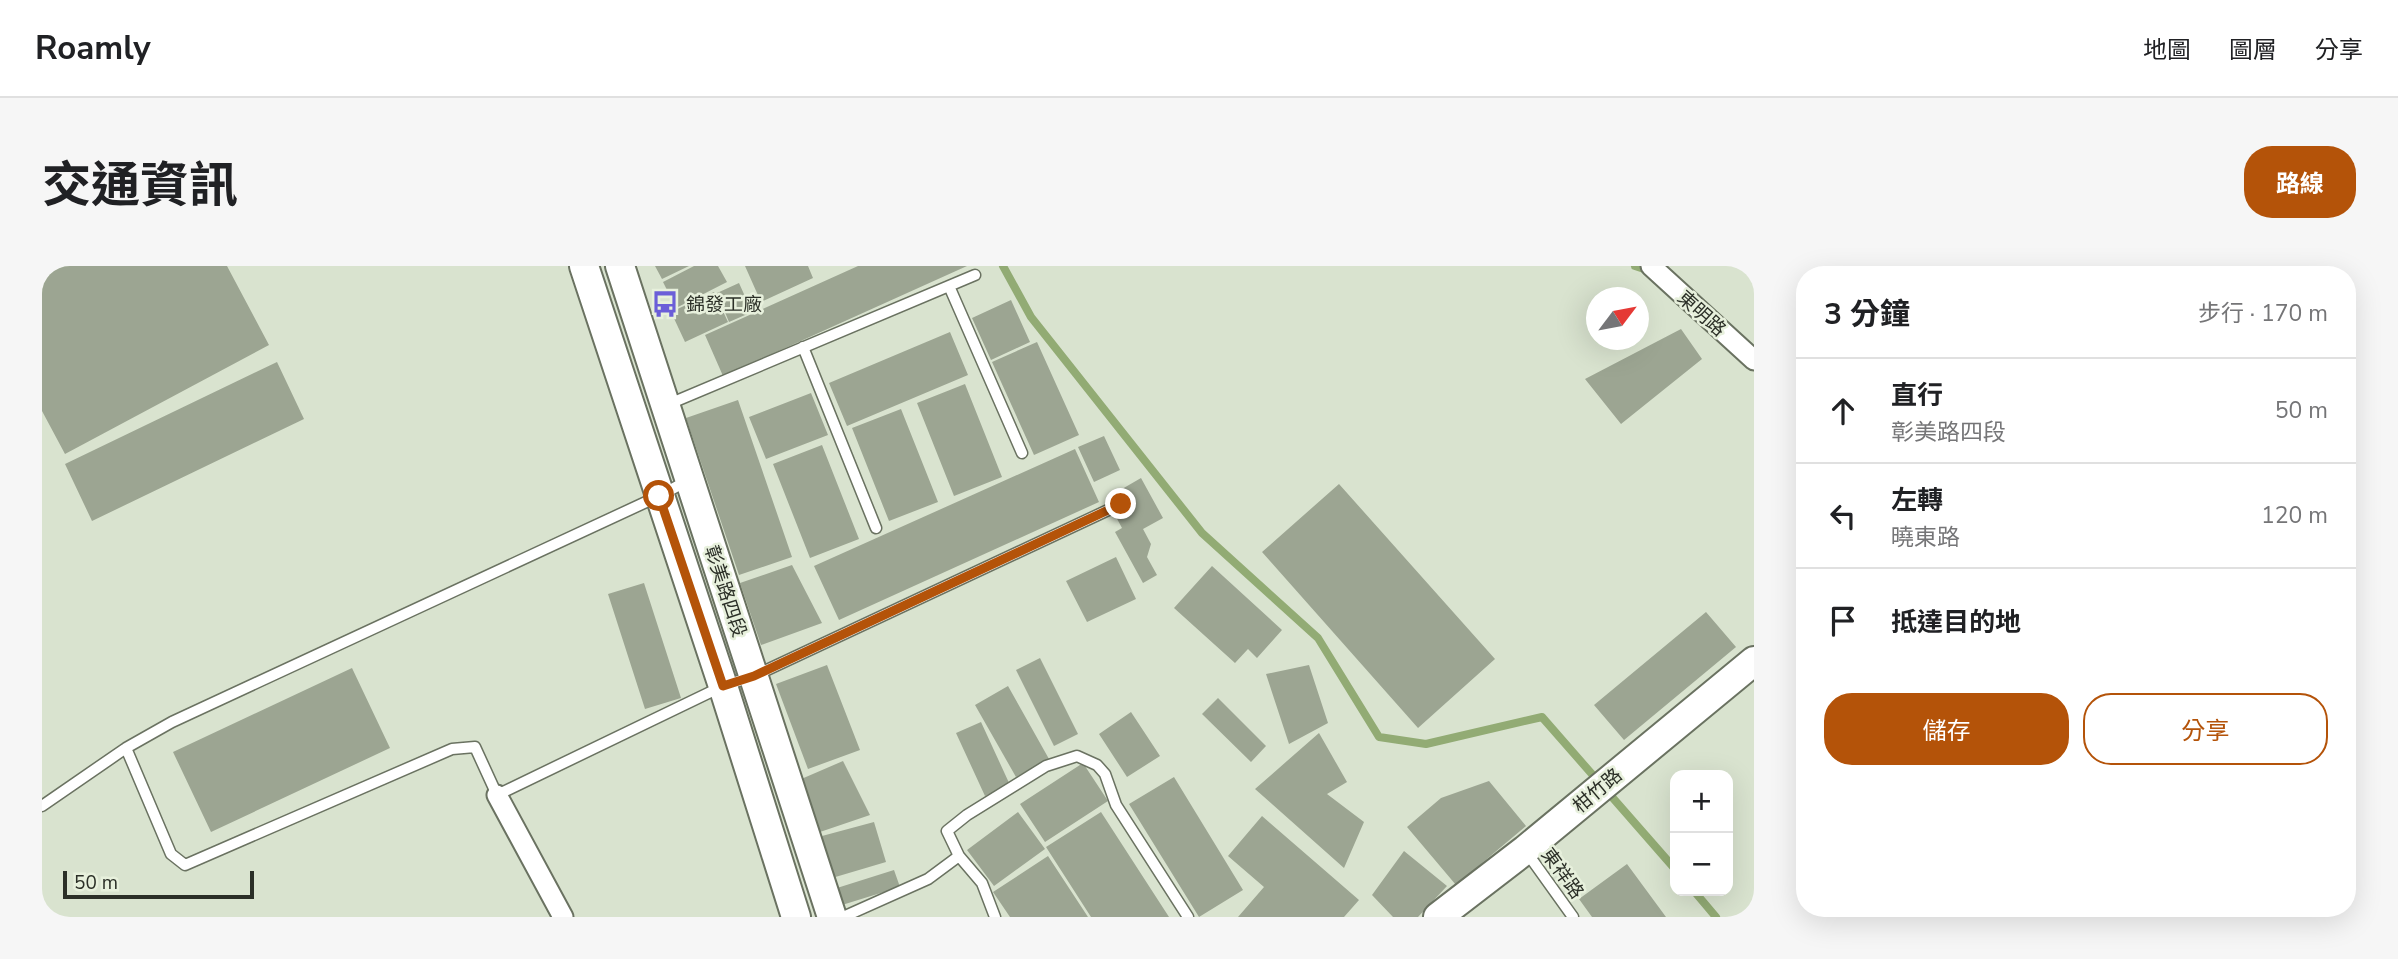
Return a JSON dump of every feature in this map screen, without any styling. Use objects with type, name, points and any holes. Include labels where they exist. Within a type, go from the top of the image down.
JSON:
[{"type":"main road","name":"彰美路四段","points":[[584,266],[723,686],[796,917]]},
{"type":"main road","name":"彰美路四段","points":[[620,266],[832,917]]},
{"type":"main road","name":"柑竹路","points":[[1438,917],[1525,850],[1754,661]]},
{"type":"street","name":"東明路","points":[[1651,266],[1754,359]]},
{"type":"street","points":[[497,795],[563,917]]},
{"type":"lane","points":[[665,406],[975,275]]},
{"type":"lane","points":[[949,286],[1023,453]]},
{"type":"lane","points":[[803,347],[876,527]]},
{"type":"lane","points":[[42,806],[126,748],[172,722],[689,480]]},
{"type":"lane","points":[[126,748],[171,854],[185,865],[452,749],[475,747],[497,795],[723,686],[754,676],[1121,504]]},
{"type":"lane","points":[[995,917],[982,883],[959,856],[947,831],[1046,766],[1077,756],[1097,765],[1105,774],[1116,805],[1188,917]]},
{"type":"lane","name":"東祥路","points":[[1525,850],[1573,917]]},
{"type":"lane","points":[[843,917],[928,879],[959,856]]},
{"type":"building","points":[[42,266],[227,266],[269,345],[65,454],[42,411]]},
{"type":"building","points":[[655,266],[689,266],[662,279]]},
{"type":"building","points":[[694,266],[718,266],[727,282],[676,308],[663,282]]},
{"type":"building","points":[[745,266],[808,266],[813,278],[761,302]]},
{"type":"building","points":[[858,266],[967,266],[723,376],[705,335]]},
{"type":"building","points":[[739,283],[752,312],[729,322],[717,293]]},
{"type":"building","points":[[714,292],[728,322],[685,342],[671,312]]},
{"type":"building","points":[[1011,300],[1030,342],[991,360],[972,318]]},
{"type":"building","points":[[1681,329],[1702,359],[1621,424],[1585,379],[1641,350],[1649,350],[1649,346]]},
{"type":"building","points":[[950,332],[968,375],[847,426],[829,383]]},
{"type":"building","points":[[1037,342],[1079,435],[1034,455],[992,362]]},
{"type":"building","points":[[277,362],[304,419],[92,521],[65,464]]},
{"type":"building","points":[[965,384],[1002,477],[954,496],[917,403]]},
{"type":"building","points":[[811,393],[828,435],[766,459],[749,417]]},
{"type":"building","points":[[738,400],[792,557],[739,575],[686,418]]},
{"type":"building","points":[[901,409],[938,502],[889,521],[852,428]]},
{"type":"building","points":[[1104,436],[1120,470],[1094,482],[1078,447]]},
{"type":"building","points":[[822,445],[859,539],[810,558],[773,464]]},
{"type":"building","points":[[1075,449],[1099,502],[839,620],[814,566]]},
{"type":"building","points":[[1141,478],[1163,518],[1143,529],[1151,544],[1147,557],[1157,575],[1143,583],[1115,532],[1122,528],[1115,515],[1131,506],[1122,489]]},
{"type":"building","points":[[1339,484],[1495,659],[1418,728],[1262,552]]},
{"type":"building","points":[[1116,557],[1136,599],[1087,622],[1066,581]]},
{"type":"building","points":[[792,565],[822,623],[761,645],[740,583]]},
{"type":"building","points":[[1212,566],[1282,630],[1257,658],[1248,649],[1235,663],[1174,608]]},
{"type":"building","points":[[644,583],[681,698],[645,709],[608,594]]},
{"type":"building","points":[[1706,612],[1736,647],[1624,740],[1594,705]]},
{"type":"building","points":[[1040,658],[1078,734],[1054,746],[1016,670]]},
{"type":"building","points":[[827,665],[860,750],[808,769],[776,684]]},
{"type":"building","points":[[1309,665],[1328,723],[1289,744],[1266,674]]},
{"type":"building","points":[[352,668],[390,748],[211,832],[173,752]]},
{"type":"building","points":[[1008,686],[1049,759],[1016,777],[975,705]]},
{"type":"building","points":[[1218,698],[1266,746],[1251,762],[1202,714]]},
{"type":"building","points":[[1131,712],[1160,756],[1127,777],[1099,734]]},
{"type":"building","points":[[981,722],[1010,785],[985,796],[956,733]]},
{"type":"building","points":[[1319,733],[1347,782],[1327,794],[1364,822],[1344,868],[1255,789]]},
{"type":"building","points":[[843,761],[870,815],[820,832],[799,780]]},
{"type":"building","points":[[1083,763],[1108,801],[1045,842],[1020,804]]},
{"type":"building","points":[[1174,777],[1243,890],[1199,917],[1129,804]]},
{"type":"building","points":[[1489,781],[1526,826],[1456,885],[1407,827],[1441,798]]},
{"type":"building","points":[[1018,812],[1045,849],[994,886],[967,850]]},
{"type":"building","points":[[1101,812],[1169,917],[1091,917],[1046,847]]},
{"type":"building","points":[[1262,816],[1359,900],[1344,917],[1238,917],[1264,887],[1228,856]]},
{"type":"building","points":[[874,822],[886,862],[832,878],[822,836]]},
{"type":"building","points":[[1404,851],[1447,886],[1418,917],[1393,917],[1372,895]]},
{"type":"building","points":[[1048,856],[1088,917],[1010,917],[993,892]]},
{"type":"building","points":[[1627,864],[1666,917],[1592,917],[1579,899]]},
{"type":"building","points":[[894,870],[900,887],[842,905],[837,888]]},
{"type":"waterway","points":[[1003,266],[1031,317],[1202,533],[1318,638],[1379,737],[1426,744],[1542,717],[1670,863]]},
{"type":"waterway","points":[[1635,266],[1650,274]]},
{"type":"waterway","points":[[1698,896],[1716,917]]},
{"type":"place","name":"錦發工廠","points":[[665,304]]},
{"type":"route","points":[[659,496],[723,686],[754,676],[1121,504]]}]
